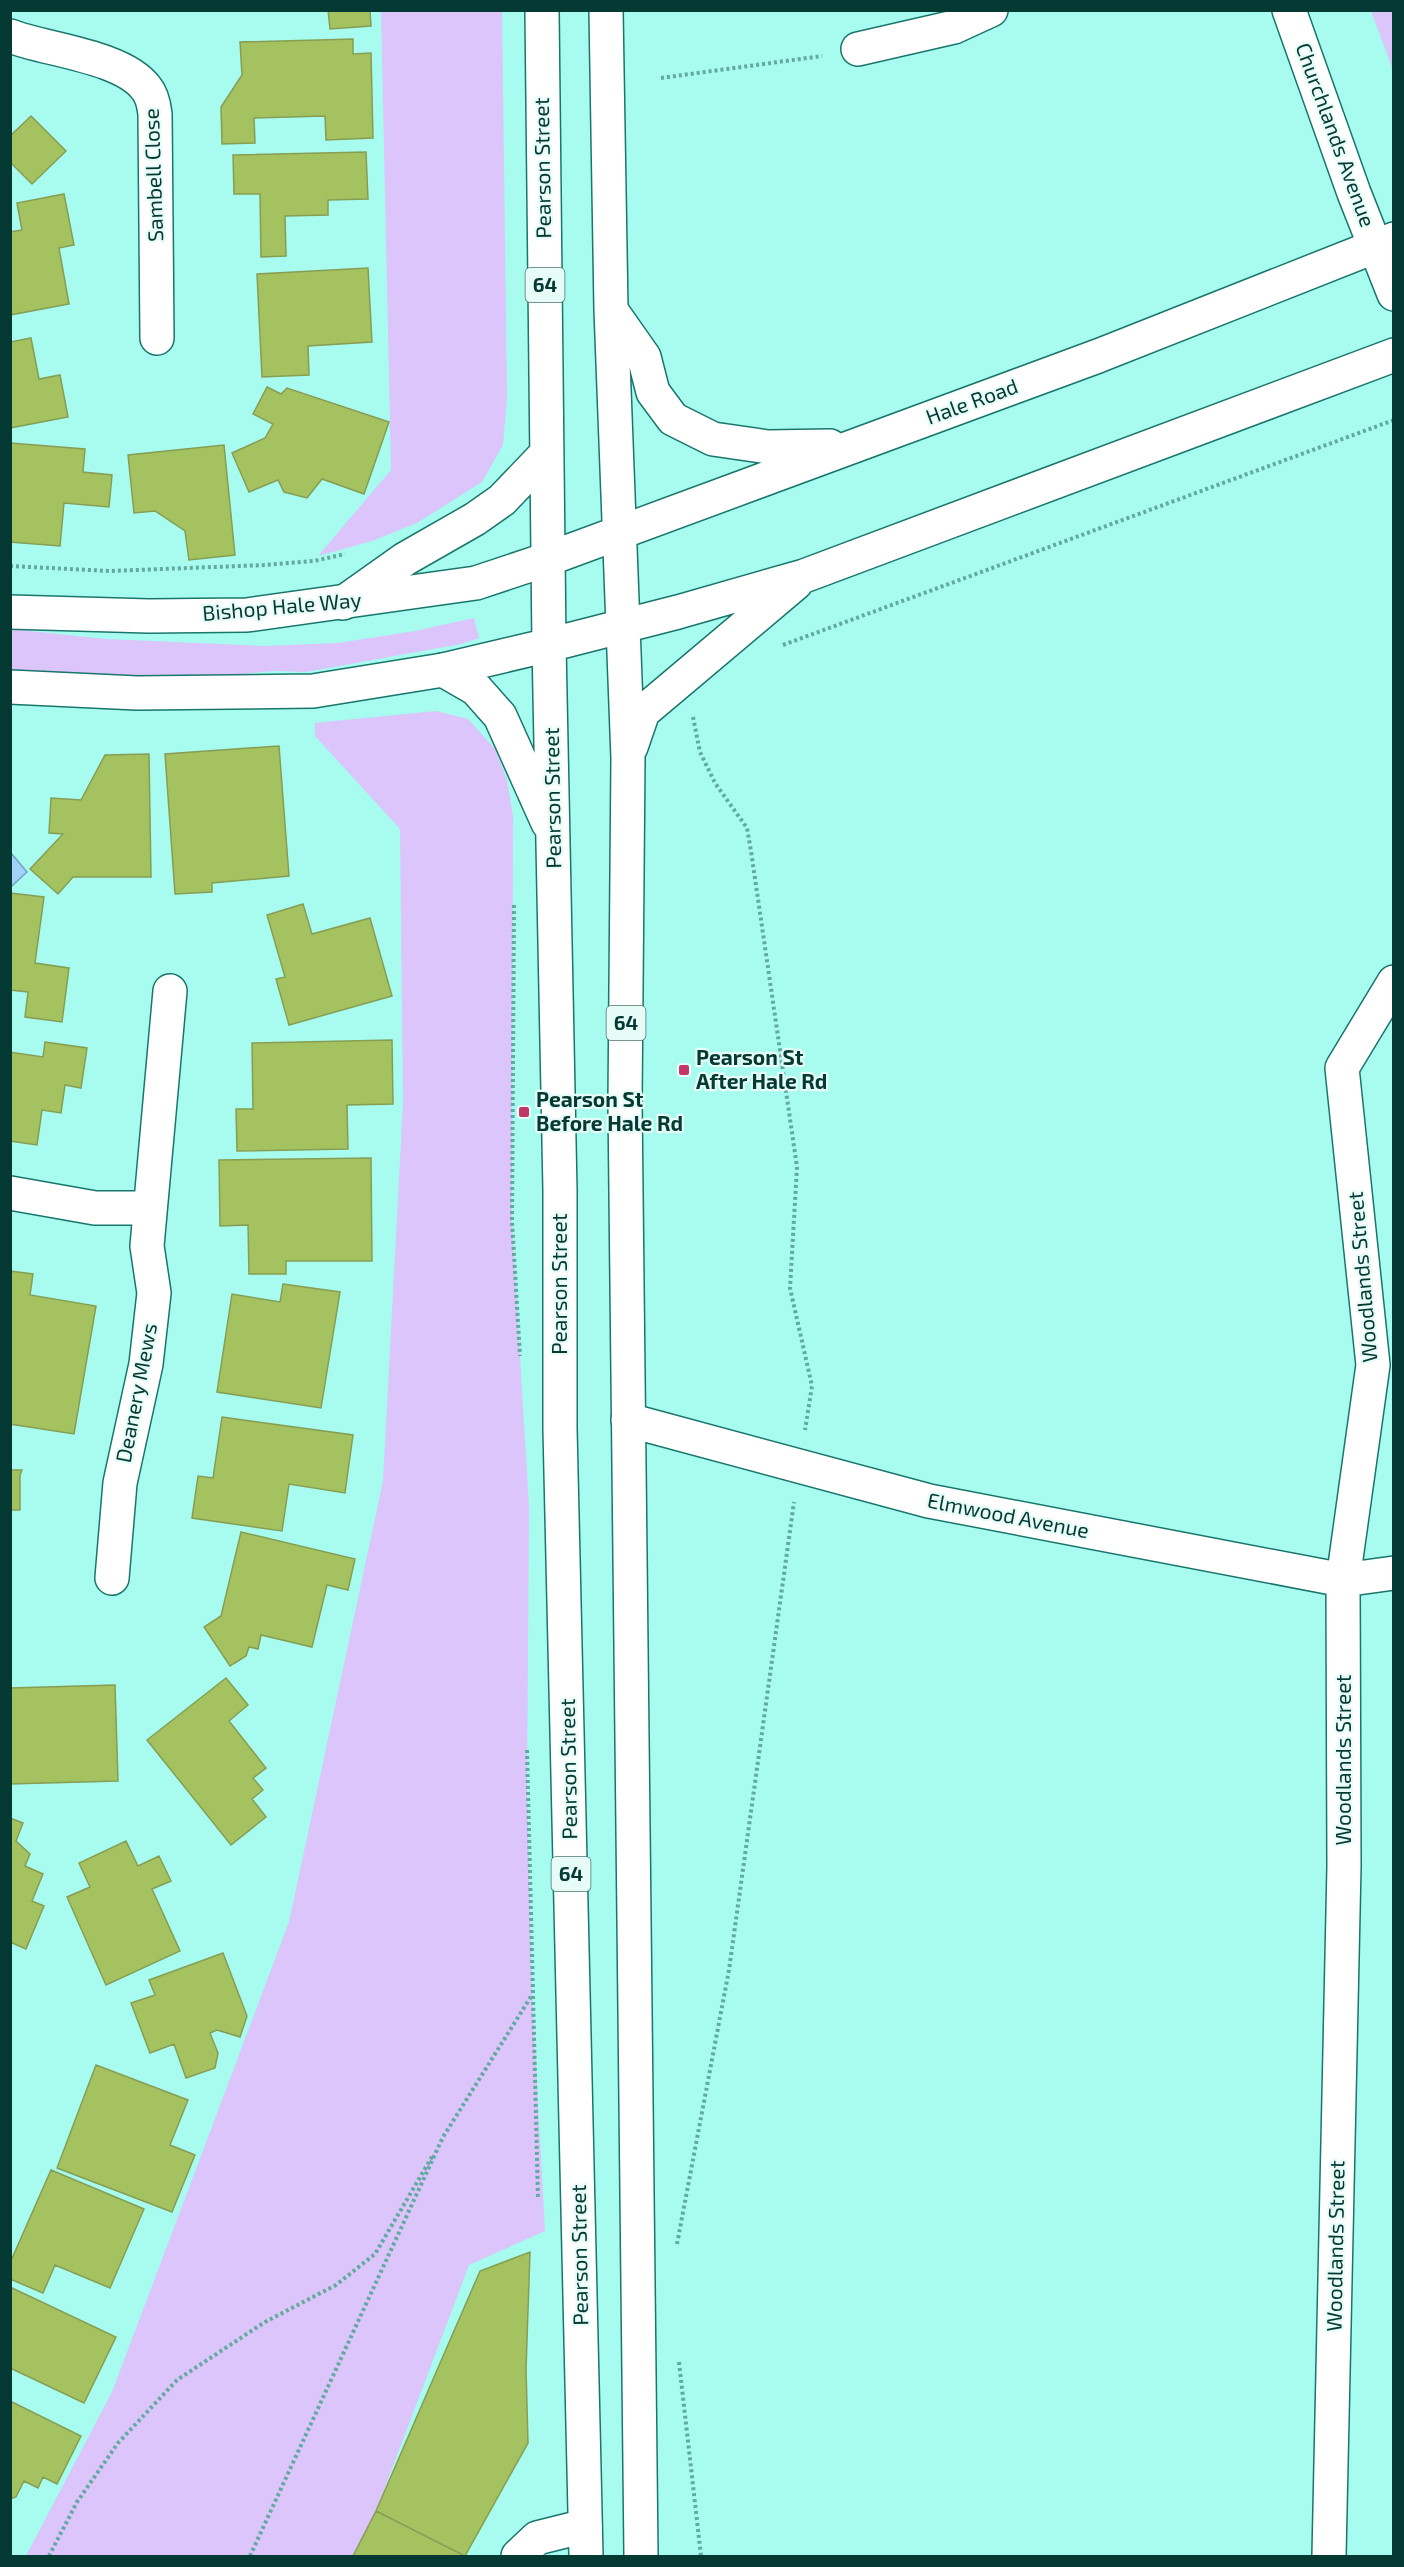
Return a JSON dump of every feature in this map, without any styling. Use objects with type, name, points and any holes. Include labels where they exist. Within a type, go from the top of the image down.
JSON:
[{"type":"main road","name":"Pearson Street","points":[[542,10],[546,454],[560,1179],[560,1429],[586,2541]]},
{"type":"main road","name":"64","points":[[606,10],[611,310],[628,758],[625,1102],[641,2556]]},
{"type":"main road","points":[[858,49],[954,27],[991,10]]},
{"type":"main road","name":"Churchlands Avenue","points":[[1289,10],[1385,243],[1394,294]]},
{"type":"main road","name":"Sambell Close","points":[[10,36],[70,51],[123,70],[146,88],[153,101],[157,338]]},
{"type":"main road","name":"Hale Road","points":[[548,559],[1098,356],[1385,243]]},
{"type":"main road","points":[[611,310],[644,357],[653,392],[674,419],[713,439],[768,447],[854,446]]},
{"type":"main road","points":[[10,687],[137,693],[313,691],[443,670],[549,645],[804,576],[1394,355]]},
{"type":"main road","points":[[343,603],[405,559],[502,500],[546,454]]},
{"type":"main road","name":"Bishop Hale Way","points":[[10,612],[148,616],[247,615],[476,583],[548,559]]},
{"type":"main road","points":[[628,758],[643,712],[804,576]]},
{"type":"main road","points":[[443,670],[476,689],[500,716],[553,833]]},
{"type":"main road","name":"Woodlands Street","points":[[1329,2556],[1344,1866],[1343,1580],[1373,1365],[1342,1068],[1394,982]]},
{"type":"main road","name":"Deanery Mews","points":[[112,1578],[120,1483],[146,1364],[154,1293],[147,1246],[170,991]]},
{"type":"main road","points":[[10,1193],[95,1208],[150,1208]]},
{"type":"main road","name":"Elmwood Avenue","points":[[628,1420],[929,1501],[1343,1580],[1394,1573]]},
{"type":"main road","points":[[518,2556],[537,2538],[586,2541]]},
{"type":"path","points":[[661,78],[796,61],[858,49]]},
{"type":"path","points":[[776,648],[1394,420]]},
{"type":"path","points":[[10,566],[110,571],[266,565],[314,561],[354,551]]},
{"type":"path","points":[[676,2250],[729,1970],[812,1386],[790,1288],[797,1167],[747,828],[715,783],[700,752],[689,694],[681,681]]},
{"type":"path","points":[[49,2556],[77,2502],[118,2442],[177,2380],[265,2322],[336,2285],[375,2254],[504,2036],[539,1985]]},
{"type":"path","points":[[250,2556],[443,2137]]},
{"type":"path","points":[[678,2354],[701,2556]]},
{"type":"shaded area","points":[[381,11],[502,11],[507,397],[503,445],[482,482],[417,523],[372,541],[318,556],[391,470]]},
{"type":"shaded area","points":[[1371,11],[1393,11],[1393,70]]},
{"type":"shaded area","points":[[474,618],[479,638],[461,644],[306,672],[274,671],[209,677],[11,678],[10,629],[106,639],[265,646],[338,643],[415,631]]},
{"type":"shaded area","points":[[436,711],[468,719],[495,749],[507,780],[513,816],[512,1221],[529,1507],[527,1789],[532,1989],[545,2231],[469,2265],[376,2511],[353,2556],[26,2556],[112,2392],[289,1922],[383,1481],[403,1103],[400,829],[315,736],[315,723]]},
{"type":"water","points":[[11,853],[27,872],[12,886],[10,884]]},
{"type":"building","points":[[328,10],[370,10],[371,26],[330,29]]},
{"type":"building","points":[[353,39],[353,54],[371,53],[373,138],[326,140],[325,116],[254,118],[255,143],[222,144],[221,107],[242,75],[240,42]]},
{"type":"building","points":[[31,116],[66,151],[32,184],[10,162],[10,136]]},
{"type":"building","points":[[366,152],[368,199],[328,200],[328,215],[285,216],[286,256],[261,257],[260,194],[234,194],[233,155]]},
{"type":"building","points":[[64,194],[74,245],[59,248],[69,304],[10,315],[10,232],[22,230],[17,203]]},
{"type":"building","points":[[368,268],[372,342],[308,346],[309,375],[262,377],[257,274]]},
{"type":"building","points":[[31,338],[39,379],[60,375],[68,417],[10,428],[10,342]]},
{"type":"building","points":[[267,387],[281,394],[287,388],[389,422],[364,494],[322,479],[307,498],[284,492],[278,480],[249,492],[232,453],[265,438],[273,424],[253,414]]},
{"type":"building","points":[[10,443],[85,449],[83,472],[112,475],[109,507],[64,503],[60,546],[10,542]]},
{"type":"building","points":[[224,445],[235,555],[189,560],[185,531],[155,511],[134,513],[128,455]]},
{"type":"building","points":[[279,746],[289,876],[212,883],[212,892],[175,894],[165,754]]},
{"type":"building","points":[[149,754],[151,877],[73,877],[58,894],[30,869],[63,834],[49,833],[51,798],[81,800],[105,755]]},
{"type":"building","points":[[10,893],[44,897],[35,963],[69,968],[62,1022],[25,1017],[28,992],[10,990]]},
{"type":"building","points":[[303,904],[312,934],[370,918],[392,996],[289,1025],[276,979],[285,977],[267,915]]},
{"type":"building","points":[[392,1040],[393,1104],[347,1105],[348,1149],[237,1151],[236,1109],[253,1109],[252,1043]]},
{"type":"building","points":[[45,1042],[87,1048],[81,1088],[65,1085],[61,1113],[42,1110],[37,1145],[10,1141],[10,1052],[43,1057]]},
{"type":"building","points":[[371,1158],[372,1261],[286,1261],[286,1274],[249,1274],[248,1225],[220,1226],[219,1160]]},
{"type":"building","points":[[10,1271],[33,1274],[30,1295],[96,1306],[74,1434],[10,1424]]},
{"type":"building","points":[[283,1284],[340,1292],[321,1408],[217,1392],[232,1294],[280,1302]]},
{"type":"building","points":[[222,1417],[353,1435],[345,1493],[289,1484],[282,1531],[192,1518],[198,1476],[213,1478]]},
{"type":"building","points":[[10,1470],[22,1470],[20,1510],[10,1510]]},
{"type":"building","points":[[241,1532],[355,1559],[348,1590],[327,1585],[312,1647],[261,1635],[258,1649],[249,1647],[246,1656],[230,1666],[204,1627],[221,1616]]},
{"type":"building","points":[[226,1678],[248,1705],[229,1721],[266,1768],[253,1778],[263,1790],[252,1799],[266,1817],[231,1845],[147,1740]]},
{"type":"building","points":[[115,1685],[118,1781],[10,1784],[10,1688]]},
{"type":"building","points":[[10,1818],[23,1823],[16,1841],[30,1854],[25,1866],[43,1874],[32,1901],[44,1906],[26,1949],[10,1942]]},
{"type":"building","points":[[126,1841],[138,1866],[159,1856],[171,1881],[152,1889],[180,1951],[106,1985],[67,1897],[90,1887],[79,1863]]},
{"type":"building","points":[[223,1953],[247,2016],[240,2037],[217,2030],[210,2033],[218,2053],[215,2068],[186,2078],[174,2044],[150,2053],[131,2003],[155,1995],[149,1980]]},
{"type":"building","points":[[96,2065],[188,2100],[170,2145],[195,2155],[172,2212],[57,2168]]},
{"type":"building","points":[[51,2170],[144,2209],[110,2288],[55,2265],[43,2293],[10,2279],[10,2263]]},
{"type":"building","points":[[530,2252],[526,2369],[528,2443],[465,2556],[376,2511],[480,2271]]},
{"type":"building","points":[[10,2287],[116,2337],[84,2403],[10,2368]]},
{"type":"building","points":[[10,2401],[81,2436],[57,2484],[43,2477],[38,2488],[24,2481],[16,2497],[10,2499]]},
{"type":"building","points":[[376,2511],[465,2556],[353,2556]]},
{"type":"place","name":"Pearson St After Hale Rd","points":[[684,1070]]},
{"type":"place","name":"Pearson St Before Hale Rd","points":[[524,1112]]}]
